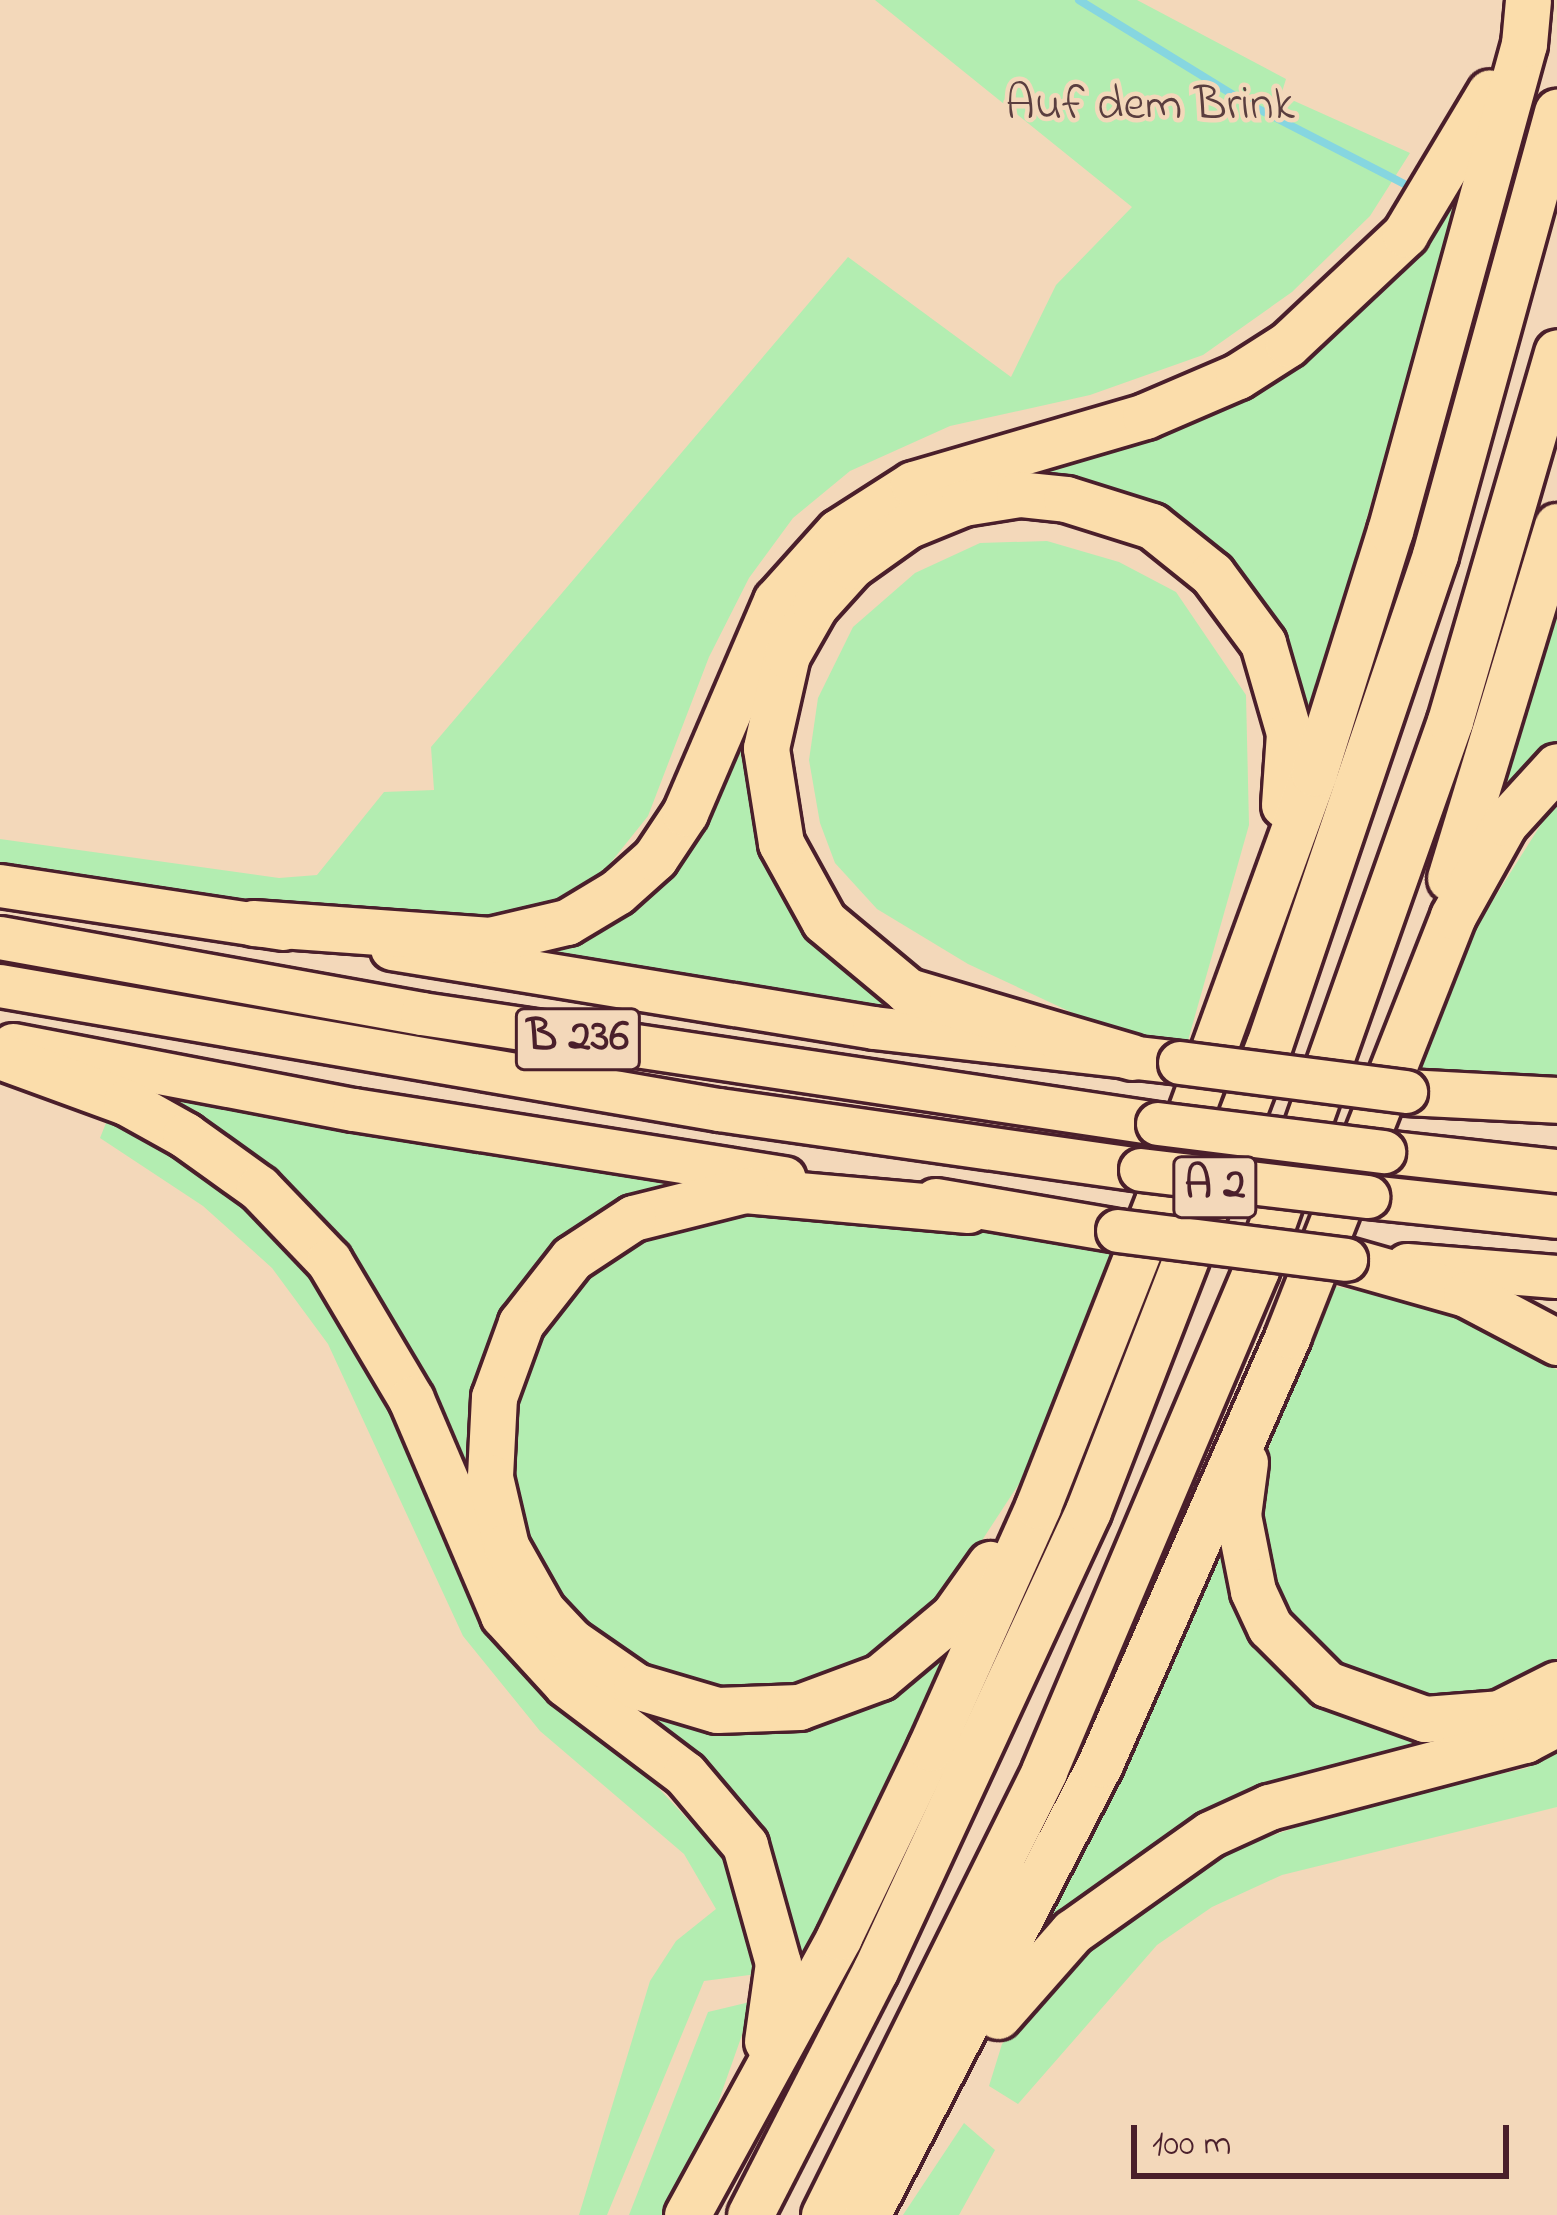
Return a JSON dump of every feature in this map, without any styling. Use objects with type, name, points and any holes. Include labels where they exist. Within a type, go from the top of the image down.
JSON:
[{"type":"highway","points":[[253,923],[490,940],[567,922],[616,892],[655,858],[685,813],[753,646],[814,555],[876,503],[913,484],[1145,416],[1238,376],[1288,344],[1372,269],[1438,189],[1486,101],[1527,0]]},
{"type":"highway","points":[[687,2215],[838,1937],[930,1748],[1049,1463],[1257,932],[1390,531],[1524,44],[1527,0]]},
{"type":"highway","name":"A 2","points":[[750,2215],[875,1971],[1088,1511],[1270,1046],[1435,555],[1557,111]]},
{"type":"highway","name":"A 2","points":[[824,2215],[1043,1772],[1256,1270],[1450,721],[1557,352]]},
{"type":"highway","points":[[1132,1057],[908,991],[850,949],[799,883],[767,792],[771,704],[805,622],[851,566],[907,526],[963,502],[1018,494],[1108,508],[1192,554],[1263,643],[1289,733],[1289,776],[1257,932]]},
{"type":"highway","points":[[1557,526],[1418,991],[1288,1335],[1245,1463],[1238,1515],[1252,1591],[1270,1627],[1328,1684],[1425,1720],[1499,1713],[1557,1684]]},
{"type":"highway","points":[[1418,991],[1478,865],[1557,766]]},
{"type":"highway","points":[[0,886],[253,923],[874,1028],[1406,1092],[1557,1116]]},
{"type":"highway","name":"B 236","points":[[0,938],[445,1018],[1158,1124],[1557,1171]]},
{"type":"highway","name":"B 236","points":[[0,986],[719,1110],[1141,1170],[1557,1217]]},
{"type":"highway","points":[[0,1043],[354,1110],[968,1210],[1346,1260],[1557,1277]]},
{"type":"highway","points":[[0,1057],[126,1102],[185,1135],[305,1233],[381,1340],[502,1615],[566,1684],[686,1774],[745,1844],[773,1928],[778,1994],[760,2062],[716,2159]]},
{"type":"highway","points":[[1406,1092],[1557,1100]]},
{"type":"highway","points":[[968,1210],[745,1190],[675,1202],[599,1238],[539,1293],[505,1358],[488,1438],[495,1514],[542,1610],[600,1664],[677,1702],[758,1711],[842,1695],[917,1651],[985,1573],[1049,1463]]},
{"type":"highway","points":[[1346,1260],[1466,1294],[1557,1342]]},
{"type":"highway","points":[[867,2215],[1100,1764],[1288,1335]]},
{"type":"highway","points":[[922,2113],[1030,1974],[1159,1864],[1269,1807],[1525,1740],[1557,1723]]},
{"type":"green space","name":"Auf dem Brink","points":[[875,0],[1137,0],[1286,79],[1281,95],[1410,153],[1370,216],[1292,292],[1203,355],[1090,395],[950,426],[850,471],[793,518],[749,578],[709,657],[648,816],[608,866],[553,908],[428,929],[0,866],[0,839],[279,878],[317,875],[384,792],[434,790],[431,747],[848,257],[1011,377],[1056,285],[1132,207]]},
{"type":"green space","points":[[1467,167],[1306,731],[1276,631],[1236,572],[1189,532],[1130,503],[1061,484],[1000,483],[948,495],[863,537],[797,609],[757,708],[752,763],[768,852],[795,906],[830,951],[906,1011],[534,954],[624,913],[664,876],[700,821],[791,604],[859,531],[945,487],[1164,429],[1244,391],[1366,296]]},
{"type":"green space","points":[[1047,541],[1119,562],[1176,592],[1246,695],[1249,825],[1187,1044],[1103,1027],[968,964],[877,909],[835,863],[820,823],[809,760],[818,698],[853,627],[915,573],[980,543]]},
{"type":"green space","points":[[1557,603],[1557,748],[1493,816]]},
{"type":"green space","points":[[1557,799],[1557,1089],[1412,1074],[1454,962]]},
{"type":"green space","points":[[132,1092],[671,1181],[580,1231],[539,1272],[503,1329],[475,1434],[476,1486],[499,1566],[545,1635],[634,1702],[682,1719],[754,1728],[807,1721],[863,1704],[957,1637],[798,1974],[779,1888],[759,1843],[723,1794],[566,1666],[519,1613],[402,1350],[364,1290],[249,1165]]},
{"type":"green space","points":[[110,1113],[215,1179],[290,1248],[358,1340],[405,1433],[462,1583],[504,1655],[649,1778],[738,1873],[757,1974],[704,1981],[607,2215],[579,2215],[650,1981],[676,1941],[716,1909],[684,1854],[540,1731],[463,1636],[328,1344],[272,1268],[203,1206],[100,1138]]},
{"type":"green space","points":[[806,1207],[1120,1251],[1028,1470],[941,1603],[843,1676],[783,1689],[716,1690],[668,1679],[582,1626],[523,1535],[509,1471],[522,1372],[580,1280],[622,1246],[726,1211]]},
{"type":"green space","points":[[1329,1285],[1418,1303],[1504,1336],[1557,1370],[1557,1658],[1536,1674],[1491,1694],[1439,1701],[1344,1672],[1281,1610],[1255,1514],[1268,1450]]},
{"type":"green space","points":[[1220,1541],[1267,1651],[1476,1733],[1288,1788],[1033,1954]]},
{"type":"green space","points":[[1557,1751],[1557,1807],[1282,1875],[1212,1907],[1157,1945],[1018,2104],[989,2086],[1002,2044],[1120,1922],[1178,1878],[1241,1846],[1365,1804],[1527,1768]]},
{"type":"green space","points":[[754,2001],[713,2117],[663,2215],[629,2215],[708,2012]]},
{"type":"green space","points":[[964,2123],[995,2150],[959,2215],[903,2215]]},
{"type":"waterway","points":[[1079,0],[1243,101],[1410,187]]}]
